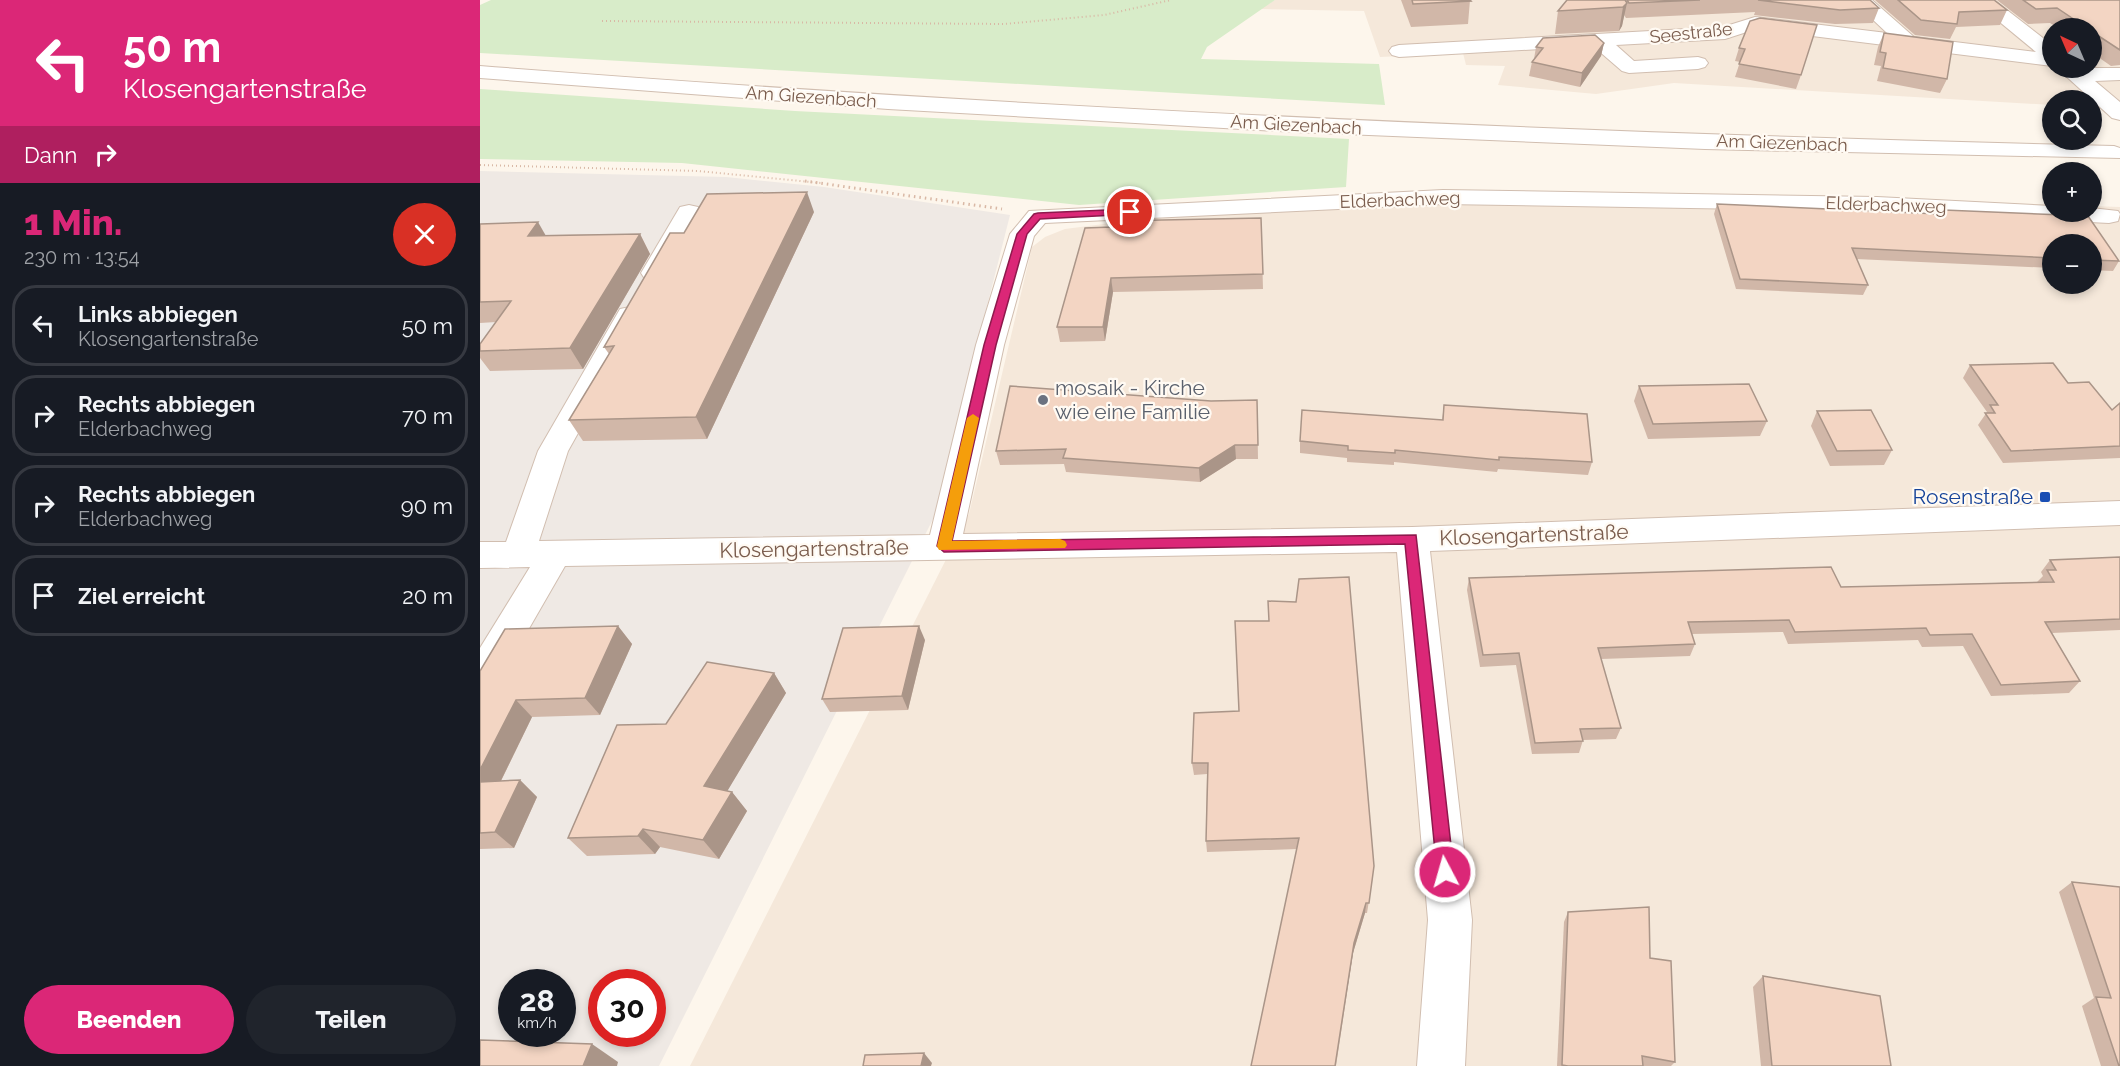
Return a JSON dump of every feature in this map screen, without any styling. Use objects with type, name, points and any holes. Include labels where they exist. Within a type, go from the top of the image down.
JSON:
[{"type":"street","points":[[1861,0],[1910,44]]},
{"type":"street","points":[[1989,1],[2042,46]]},
{"type":"street","name":"Seestraße","points":[[1399,51],[1725,33],[1755,23],[2042,59]]},
{"type":"street","points":[[1598,40],[1629,67],[1698,63]]},
{"type":"street","name":"Am Giezenbach","points":[[480,72],[1084,115],[1520,135],[2117,156]]},
{"type":"street","points":[[2102,73],[2120,74]]},
{"type":"street","points":[[2079,78],[2120,113]]},
{"type":"street","points":[[2117,156],[2109,145],[2109,138],[2120,130]]},
{"type":"street","name":"Elderbachweg","points":[[1038,216],[1443,196],[1877,204],[2109,216]]},
{"type":"street","points":[[518,554],[553,451],[689,212]]},
{"type":"street","points":[[944,546],[993,334],[1022,234],[1038,216]]},
{"type":"street","name":"Klosengartenstraße","points":[[480,555],[1412,539],[2120,513]]},
{"type":"street","points":[[1412,539],[1450,920],[1442,1066]]},
{"type":"street","points":[[480,680],[556,553]]},
{"type":"path","points":[[602,21],[866,25],[1030,24],[1099,17],[1171,0]]},
{"type":"path","points":[[480,165],[698,171],[844,185],[1038,216]]},
{"type":"shaded area","points":[[1275,0],[2120,0],[2120,108],[2102,107],[2102,90],[2042,90],[2042,104],[1674,83],[1596,94],[1498,85],[1505,66],[1466,65],[1463,53],[1380,57],[1364,11],[1260,9]]},
{"type":"shaded area","points":[[480,171],[726,177],[824,187],[1010,215],[934,517],[659,1066],[480,1066]]},
{"type":"shaded area","points":[[1665,197],[2042,205],[2042,222],[2102,222],[2102,206],[2120,207],[2120,1066],[690,1066],[969,514],[1032,247],[1045,237],[1065,229],[1220,209]]},
{"type":"green space","points":[[491,0],[1275,0],[1207,47],[1201,59],[1379,64],[1385,105],[480,53],[480,5]]},
{"type":"green space","points":[[480,89],[795,111],[1349,139],[1346,187],[1079,205],[682,163],[480,159]]},
{"type":"building","points":[[1412,0],[1470,0],[1471,1],[1413,4]]},
{"type":"building","points":[[1567,0],[1625,0],[1627,3],[1623,7],[1558,11]]},
{"type":"building","points":[[1627,0],[1700,0],[1629,3]]},
{"type":"building","points":[[1758,0],[1870,0],[1879,8],[1840,10]]},
{"type":"building","points":[[1898,0],[1994,0],[2007,10],[1959,12],[1957,24],[1921,20]]},
{"type":"building","points":[[2023,0],[2120,0],[2120,50],[2102,38],[2102,18],[2072,18],[2057,8],[2036,9]]},
{"type":"building","points":[[1760,18],[1817,25],[1801,75],[1739,64],[1745,49],[1739,48],[1750,21]]},
{"type":"building","points":[[1884,33],[1953,42],[1947,79],[1883,68],[1886,53],[1880,52]]},
{"type":"building","points":[[1595,35],[1604,43],[1582,73],[1532,62],[1543,48],[1536,47],[1543,38]]},
{"type":"building","points":[[807,192],[696,417],[569,420],[614,346],[604,347],[670,233],[684,233],[707,194]]},
{"type":"building","points":[[1717,204],[1939,214],[1944,210],[2042,214],[2042,222],[2092,222],[2100,234],[2042,234],[2042,258],[1852,248],[1868,285],[1740,279]]},
{"type":"building","points":[[1261,218],[1263,274],[1111,278],[1103,327],[1057,327],[1085,228],[1112,227],[1113,221]]},
{"type":"building","points":[[538,222],[528,236],[640,234],[570,348],[480,351],[480,344],[511,301],[480,302],[480,224]]},
{"type":"building","points":[[2102,236],[2119,261],[2102,260]]},
{"type":"building","points":[[2053,363],[2068,383],[2089,382],[2112,410],[2120,403],[2120,446],[2011,451],[1985,413],[1995,413],[1990,405],[1998,405],[1970,365]]},
{"type":"building","points":[[1749,384],[1767,421],[1653,424],[1639,386]]},
{"type":"building","points":[[1010,386],[1211,401],[1257,400],[1258,445],[1235,445],[1199,468],[1063,458],[1066,449],[996,451]]},
{"type":"building","points":[[1444,405],[1587,414],[1592,462],[1499,457],[1499,460],[1395,450],[1395,453],[1348,450],[1348,446],[1300,441],[1302,410],[1443,420]]},
{"type":"building","points":[[1871,410],[1892,450],[1837,451],[1817,411]]},
{"type":"building","points":[[2120,557],[2120,619],[2045,622],[2080,681],[2001,685],[1972,634],[1930,635],[1926,628],[1795,632],[1789,620],[1688,622],[1695,644],[1598,648],[1621,728],[1580,729],[1583,741],[1535,743],[1519,653],[1483,655],[1469,578],[1831,567],[1841,587],[2054,582],[2047,570],[2056,570],[2050,560]]},
{"type":"building","points":[[1349,577],[1374,866],[1369,903],[1366,903],[1354,943],[1335,1066],[1251,1066],[1299,838],[1206,841],[1208,763],[1192,763],[1194,713],[1239,711],[1235,621],[1269,621],[1268,601],[1296,602],[1299,579]]},
{"type":"building","points":[[618,626],[585,698],[516,700],[480,770],[480,671],[505,629]]},
{"type":"building","points":[[919,626],[902,696],[822,699],[843,628]]},
{"type":"building","points":[[707,662],[774,673],[704,786],[732,792],[703,840],[643,829],[638,836],[568,838],[617,725],[666,724]]},
{"type":"building","points":[[520,780],[495,832],[480,833],[480,782]]},
{"type":"building","points":[[2072,882],[2120,887],[2120,1066],[2096,997],[2111,998]]},
{"type":"building","points":[[1649,907],[1650,958],[1671,961],[1675,1062],[1642,1056],[1643,1066],[1562,1065],[1568,912]]},
{"type":"building","points":[[1763,976],[1880,996],[1891,1066],[1772,1066]]},
{"type":"building","points":[[480,1040],[498,1041],[498,1047],[576,1047],[576,1043],[588,1044],[588,1047],[591,1047],[583,1066],[480,1066]]},
{"type":"building","points":[[924,1053],[921,1066],[863,1066],[865,1055]]},
{"type":"slow traffic","points":[[973,418],[944,546],[1060,545]]},
{"type":"place","name":"mosaik - Kirche wie eine Familie","points":[[1043,400]]},
{"type":"place","name":"Rosenstraße","points":[[2045,497]]},
{"type":"route","points":[[1130,212],[1038,216],[1022,234],[990,345],[944,546],[1412,539],[1445,872]]}]
